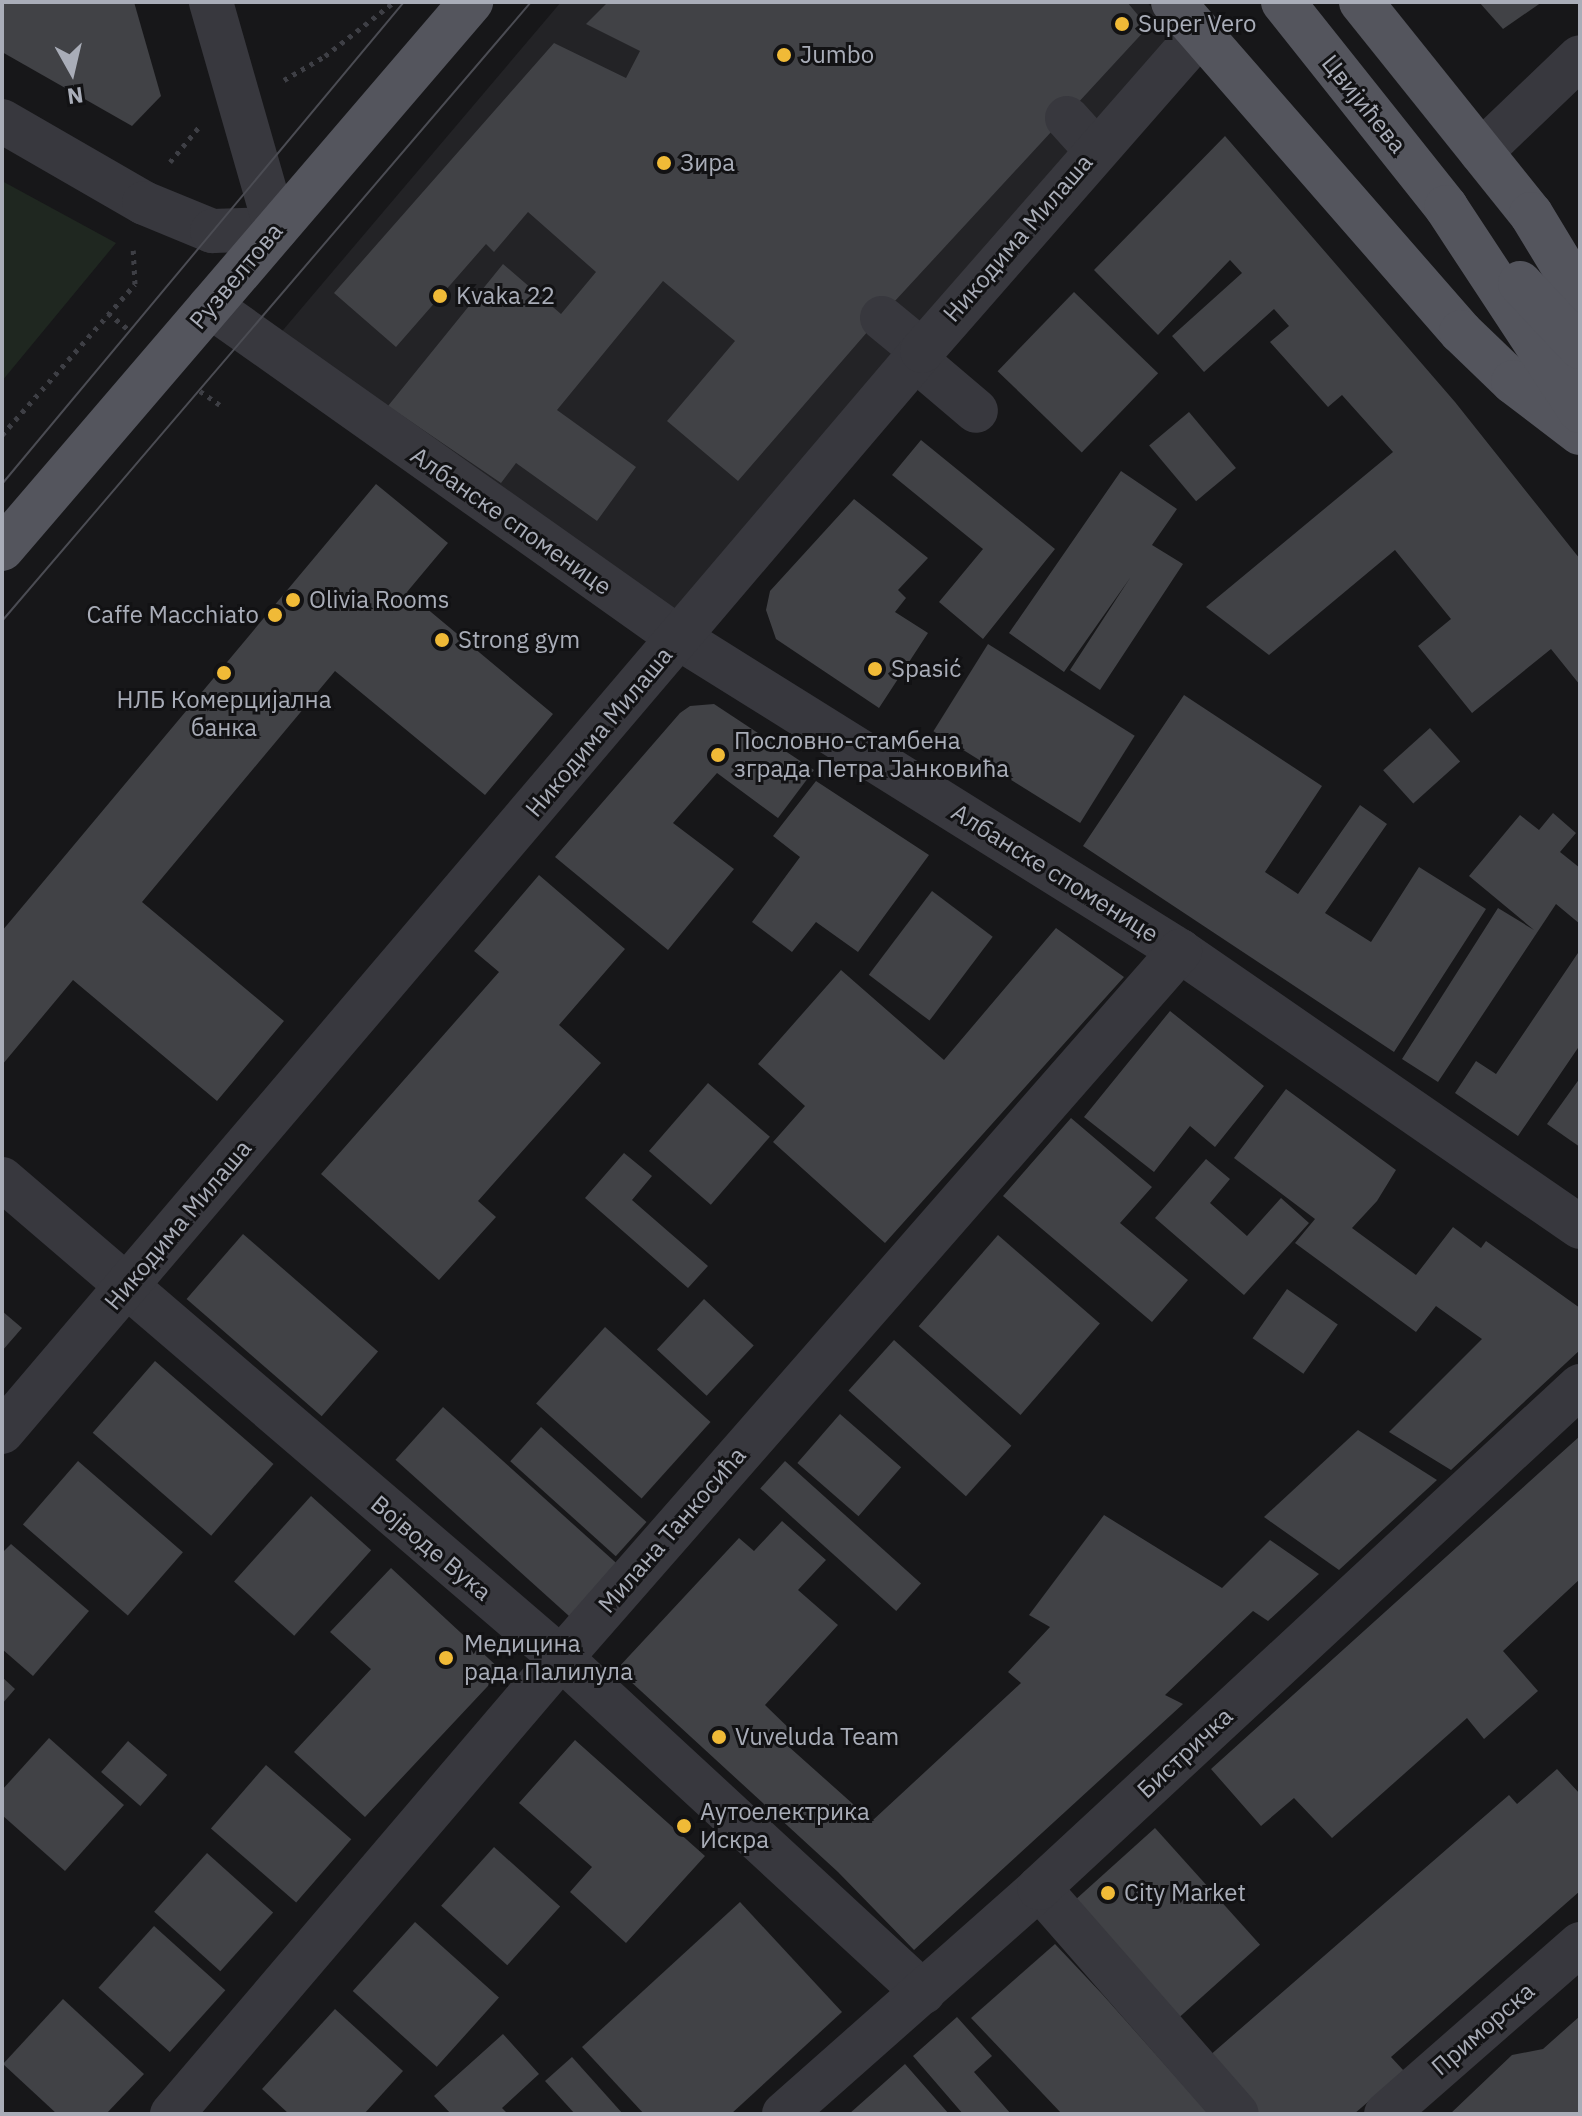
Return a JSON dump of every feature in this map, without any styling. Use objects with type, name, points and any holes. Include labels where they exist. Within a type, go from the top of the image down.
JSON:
[{"type":"main road","name":"Рузвелтова","points":[[2,549],[471,2]]},
{"type":"main road","name":"Цвијићева","points":[[1283,2],[1446,207],[1580,411]]},
{"type":"main road","points":[[1361,2],[1531,214],[1580,295]]},
{"type":"main road","points":[[1186,19],[1461,332],[1513,382],[1580,433]]},
{"type":"main road","name":"Цвијићева","points":[[1446,207],[1580,347]]},
{"type":"street","points":[[2,121],[144,203],[212,231],[276,229],[211,2]]},
{"type":"street","name":"Никодима Милаша","points":[[2,1432],[918,355],[1081,134],[1186,19]]},
{"type":"street","points":[[1481,152],[1580,57]]},
{"type":"street","name":"Албанске споменице","points":[[210,306],[679,638],[1180,951],[1580,1227]]},
{"type":"street","points":[[882,318],[976,411]]},
{"type":"street","name":"Милана Танкосића","points":[[172,2114],[561,1658],[1180,951]]},
{"type":"street","name":"Војводе Вука","points":[[2,1179],[561,1658],[923,1992]]},
{"type":"street","name":"Бистричка","points":[[784,2114],[1039,1888],[1580,1386]]},
{"type":"street","points":[[1039,1888],[1237,2114]]},
{"type":"street","name":"Приморска","points":[[1409,2107],[1580,1944]]},
{"type":"shaded area","points":[[561,2],[1147,2],[1185,51],[679,638],[267,349]]},
{"type":"shaded area","points":[[2,181],[116,243],[2,381]]},
{"type":"building","points":[[2,2],[134,2],[161,96],[132,126],[2,52]]},
{"type":"building","points":[[608,2],[1127,2],[1148,27],[882,315],[738,481],[667,421],[735,341],[663,281],[557,410],[636,467],[597,521],[516,463],[501,483],[388,406],[503,264],[561,314],[596,272],[528,212],[494,252],[486,244],[396,347],[334,293],[554,43],[626,78],[640,51],[586,24]]},
{"type":"building","points":[[1479,2],[1542,2],[1503,29]]},
{"type":"building","points":[[1225,136],[1455,402],[1580,559],[1580,685],[1551,649],[1472,713],[1418,646],[1451,619],[1395,550],[1269,655],[1206,607],[1393,452],[1342,395],[1328,407],[1270,342],[1289,326],[1274,309],[1204,372],[1172,336],[1242,273],[1230,260],[1158,335],[1094,270]]},
{"type":"building","points":[[1074,292],[1158,373],[1082,452],[998,371]]},
{"type":"building","points":[[1189,412],[1236,468],[1196,501],[1149,445]]},
{"type":"building","points":[[921,440],[1055,549],[983,639],[939,602],[983,549],[892,475]]},
{"type":"building","points":[[1121,471],[1177,509],[1152,545],[1183,564],[1100,690],[1070,670],[1130,578],[1064,672],[1009,633]]},
{"type":"building","points":[[376,484],[448,543],[407,592],[553,714],[485,795],[335,671],[142,902],[284,1021],[217,1101],[73,980],[2,1065],[2,931]]},
{"type":"building","points":[[854,499],[928,558],[898,590],[906,598],[895,612],[928,633],[879,708],[776,639],[766,610],[770,591]]},
{"type":"building","points":[[988,644],[1135,736],[1080,823],[933,731]]},
{"type":"building","points":[[1184,695],[1322,786],[1265,872],[1298,894],[1360,805],[1387,824],[1325,913],[1371,942],[1419,867],[1486,909],[1394,1052],[1083,846]]},
{"type":"building","points":[[714,704],[814,770],[778,818],[717,773],[673,823],[734,869],[668,950],[555,857],[680,713],[690,706]]},
{"type":"building","points":[[1430,728],[1460,761],[1413,804],[1383,770]]},
{"type":"building","points":[[816,781],[929,855],[858,952],[816,922],[792,952],[752,922],[800,857],[773,836]]},
{"type":"building","points":[[1553,813],[1576,833],[1560,852],[1580,868],[1580,924],[1556,904],[1438,1082],[1402,1059],[1498,908],[1534,930],[1469,876],[1520,815],[1539,830]]},
{"type":"building","points":[[539,875],[625,949],[559,1025],[601,1063],[478,1201],[496,1217],[439,1280],[321,1174],[499,972],[474,951]]},
{"type":"building","points":[[932,891],[993,937],[930,1021],[869,975]]},
{"type":"building","points":[[1056,928],[1124,977],[885,1243],[773,1142],[805,1106],[758,1064],[841,970],[944,1060]]},
{"type":"building","points":[[1580,950],[1580,1045],[1518,1136],[1455,1093],[1476,1061],[1496,1074]]},
{"type":"building","points":[[1170,1011],[1264,1086],[1215,1147],[1190,1126],[1154,1172],[1084,1117]]},
{"type":"building","points":[[1580,1078],[1580,1147],[1547,1124]]},
{"type":"building","points":[[708,1083],[770,1137],[711,1205],[649,1151]]},
{"type":"building","points":[[1286,1089],[1396,1170],[1377,1201],[1352,1228],[1416,1275],[1453,1227],[1481,1248],[1486,1241],[1580,1308],[1580,1350],[1451,1470],[1389,1432],[1482,1339],[1436,1306],[1416,1332],[1295,1243],[1315,1219],[1234,1158]]},
{"type":"building","points":[[1071,1118],[1152,1187],[1120,1223],[1188,1280],[1152,1322],[1003,1196]]},
{"type":"building","points":[[624,1153],[652,1176],[632,1200],[708,1266],[688,1288],[585,1198]]},
{"type":"building","points":[[1206,1159],[1230,1179],[1210,1203],[1247,1236],[1281,1198],[1309,1223],[1244,1295],[1155,1218]]},
{"type":"building","points":[[243,1234],[378,1351],[322,1416],[187,1299]]},
{"type":"building","points":[[998,1235],[1100,1324],[1021,1415],[919,1326]]},
{"type":"building","points":[[1287,1289],[1338,1325],[1303,1374],[1253,1338]]},
{"type":"building","points":[[704,1299],[754,1345],[707,1396],[657,1349]]},
{"type":"building","points":[[2,1311],[22,1328],[2,1351]]},
{"type":"building","points":[[605,1327],[711,1422],[642,1499],[536,1404]]},
{"type":"building","points":[[894,1340],[1011,1446],[966,1496],[848,1391]]},
{"type":"building","points":[[155,1361],[273,1464],[211,1536],[93,1433]]},
{"type":"building","points":[[443,1407],[618,1564],[570,1617],[395,1460]]},
{"type":"building","points":[[840,1414],[901,1467],[858,1516],[797,1463]]},
{"type":"building","points":[[541,1427],[647,1522],[616,1556],[510,1461]]},
{"type":"building","points":[[1358,1430],[1437,1480],[1339,1570],[1264,1517]]},
{"type":"building","points":[[1580,1436],[1580,1579],[1503,1651],[1538,1691],[1484,1739],[1467,1718],[1332,1838],[1294,1798],[1261,1826],[1211,1769]]},
{"type":"building","points":[[78,1461],[183,1552],[128,1616],[23,1524]]},
{"type":"building","points":[[785,1461],[921,1583],[896,1611],[760,1488]]},
{"type":"building","points":[[311,1496],[371,1550],[294,1636],[234,1581]]},
{"type":"building","points":[[1104,1515],[1222,1588],[1270,1540],[1319,1574],[1268,1621],[1253,1611],[1165,1695],[1183,1704],[914,1950],[838,1872],[617,1669],[739,1538],[754,1551],[782,1521],[826,1560],[798,1590],[838,1625],[765,1705],[798,1737],[788,1746],[872,1821],[1021,1683],[1008,1672],[1050,1627],[1029,1615]]},
{"type":"building","points":[[11,1544],[89,1611],[33,1676],[2,1649],[2,1553]]},
{"type":"building","points":[[391,1568],[502,1671],[365,1817],[294,1752],[371,1669],[330,1632]]},
{"type":"building","points":[[2,1677],[15,1689],[2,1704]]},
{"type":"building","points":[[49,1738],[124,1805],[65,1871],[2,1815],[2,1790]]},
{"type":"building","points":[[575,1740],[705,1856],[626,1943],[570,1892],[592,1867],[519,1803]]},
{"type":"building","points":[[128,1741],[167,1775],[140,1806],[101,1772]]},
{"type":"building","points":[[266,1765],[351,1839],[296,1903],[211,1828]]},
{"type":"building","points":[[1557,1769],[1580,1794],[1580,1891],[1391,2057],[1404,2071],[1354,2114],[1257,2114],[1208,2057],[1509,1795],[1517,1804]]},
{"type":"building","points":[[1155,1828],[1260,1945],[1179,2018],[1074,1901]]},
{"type":"building","points":[[494,1847],[560,1907],[507,1965],[441,1906]]},
{"type":"building","points":[[207,1853],[273,1913],[220,1971],[154,1912]]},
{"type":"building","points":[[740,1902],[842,2012],[731,2114],[644,2114],[582,2047]]},
{"type":"building","points":[[415,1922],[499,1998],[437,2067],[353,1991]]},
{"type":"building","points":[[154,1926],[225,1990],[170,2052],[98,1988]]},
{"type":"building","points":[[1055,1944],[1209,2114],[1062,2114],[971,2018]]},
{"type":"building","points":[[63,1999],[144,2074],[106,2114],[57,2114],[3,2064]]},
{"type":"building","points":[[335,2009],[403,2071],[364,2114],[289,2114],[262,2089]]},
{"type":"building","points":[[1580,2016],[1580,2114],[1450,2114],[1512,2055],[1543,2049]]},
{"type":"building","points":[[957,2017],[992,2056],[974,2072],[1011,2114],[963,2114],[913,2056]]},
{"type":"building","points":[[503,2034],[539,2074],[502,2108],[508,2114],[451,2114],[434,2096]]},
{"type":"building","points":[[572,2057],[623,2114],[575,2114],[545,2081]]},
{"type":"building","points":[[905,2064],[949,2114],[849,2114],[876,2090]]},
{"type":"tram line","points":[[2,484],[404,2]]},
{"type":"tram line","points":[[2,621],[531,2]]},
{"type":"place","name":"Super Vero","points":[[1122,24]]},
{"type":"place","name":"Jumbo","points":[[784,55]]},
{"type":"place","name":"Зира","points":[[664,163]]},
{"type":"place","name":"Kvaka 22","points":[[440,296]]},
{"type":"place","name":"Olivia Rooms","points":[[293,600]]},
{"type":"place","name":"Caffe Macchiato","points":[[275,615]]},
{"type":"place","name":"Strong gym","points":[[442,640]]},
{"type":"place","name":"Spasić","points":[[875,669]]},
{"type":"place","name":"НЛБ Комерцијална банка","points":[[224,673]]},
{"type":"place","name":"Пословно-стамбена зграда Петра Јанковића","points":[[718,755]]},
{"type":"place","name":"Медицина рада Палилула","points":[[446,1658]]},
{"type":"place","name":"Vuveluda Team","points":[[719,1737]]},
{"type":"place","name":"Аутоелектрика Искра","points":[[684,1826]]},
{"type":"place","name":"City Market","points":[[1108,1893]]}]
